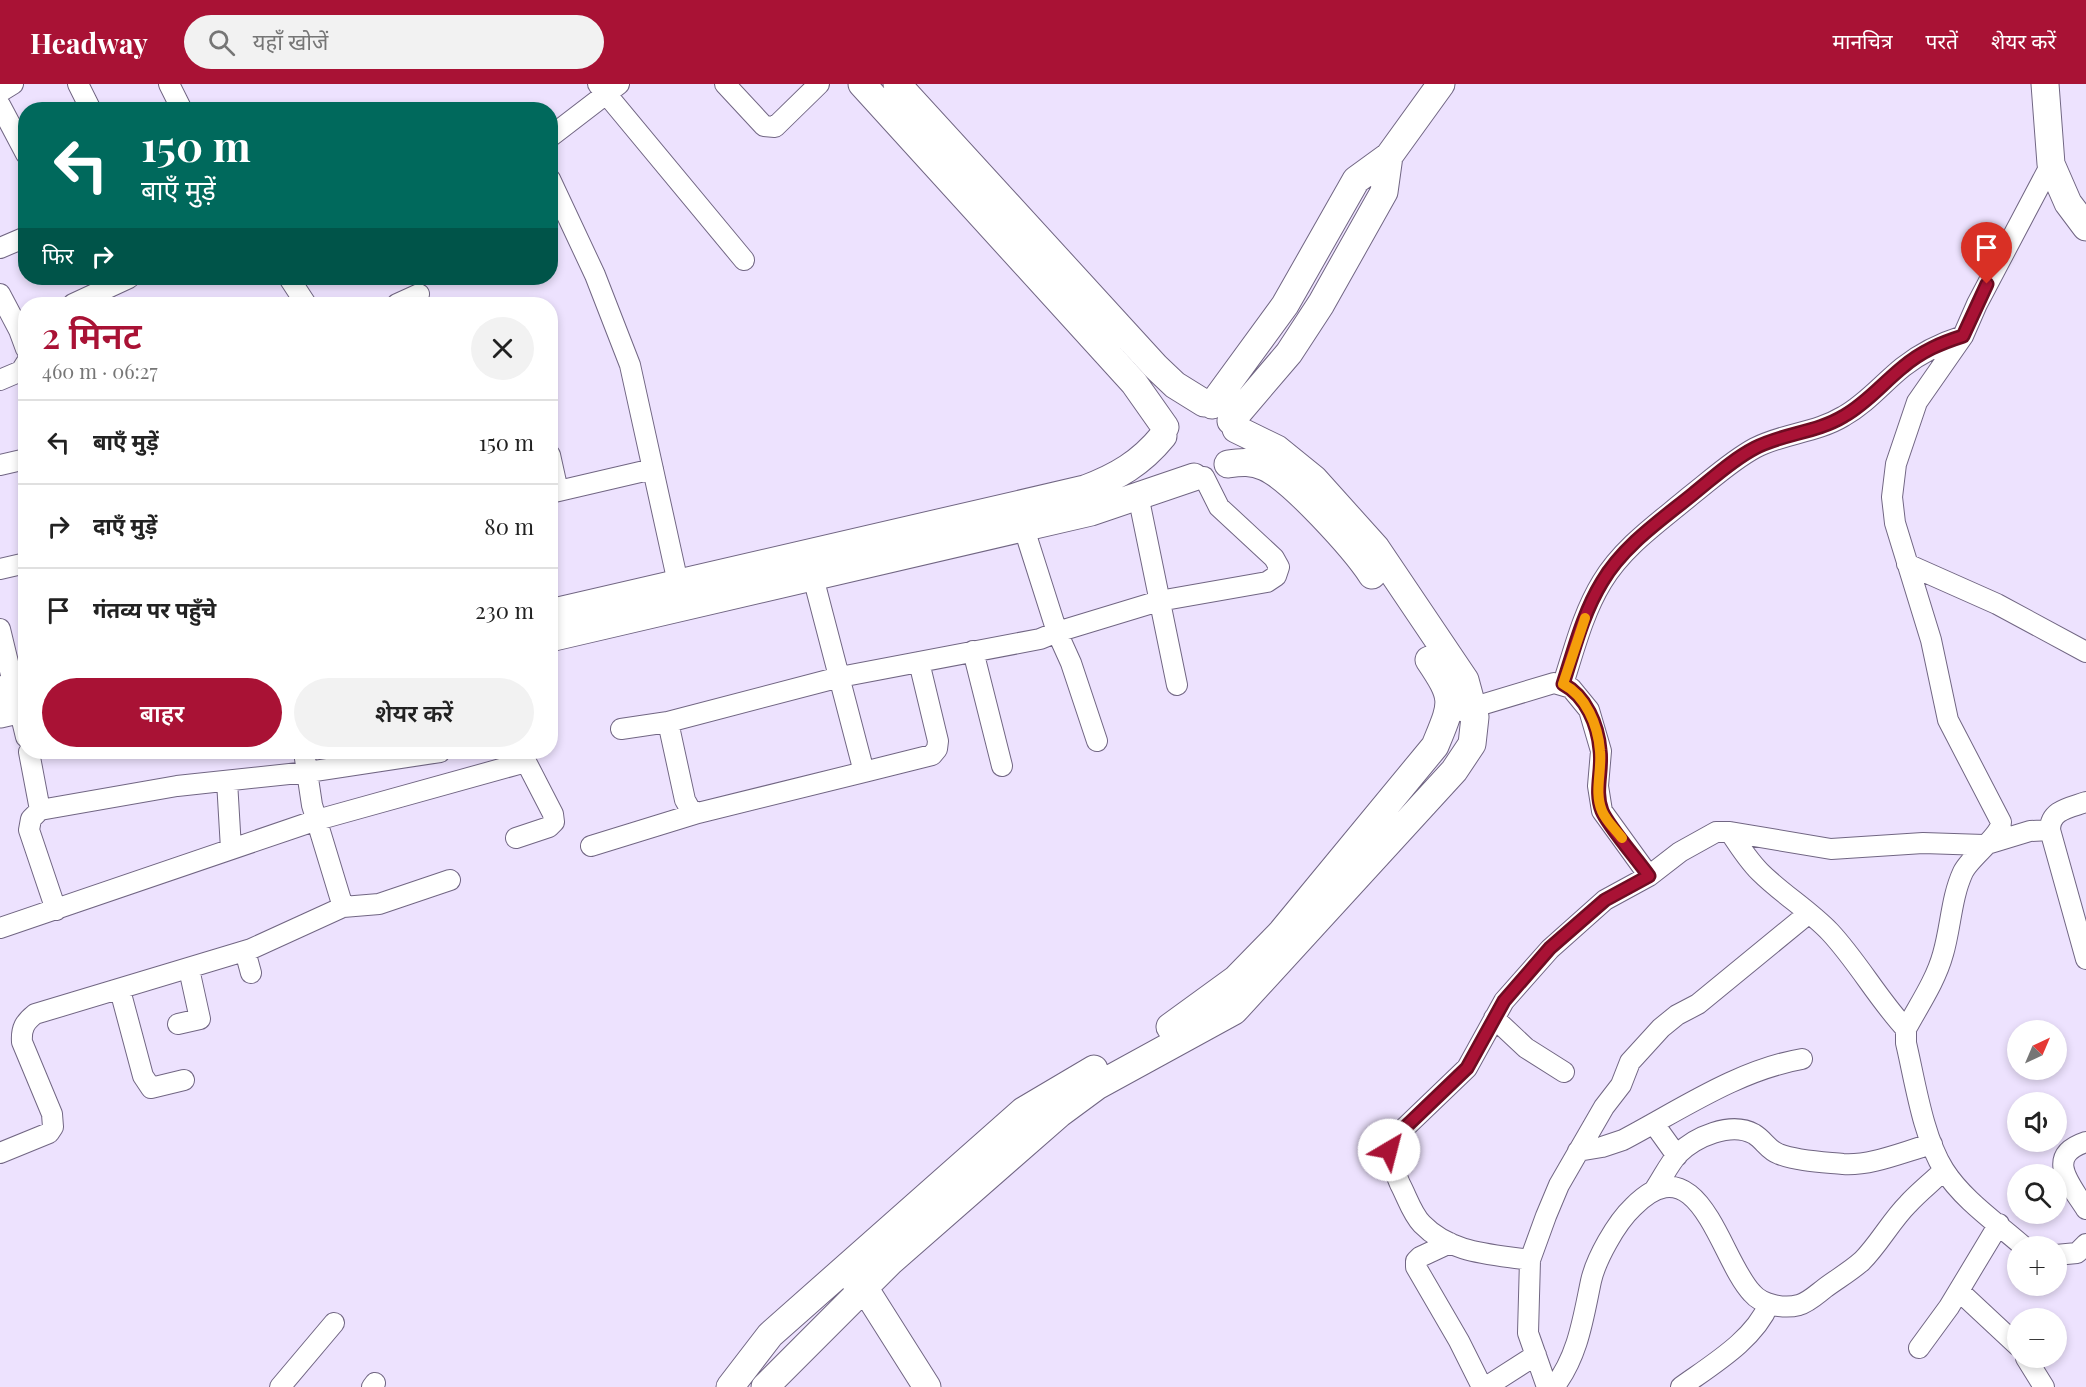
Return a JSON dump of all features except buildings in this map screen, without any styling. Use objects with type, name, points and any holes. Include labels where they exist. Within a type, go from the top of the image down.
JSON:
[{"type":"main road","points":[[862,84],[1134,383],[1164,432],[1163,446],[1171,463],[1185,474],[1199,477]]},
{"type":"main road","points":[[730,1387],[770,1335],[1023,1111],[1178,1023],[1236,979],[1280,934],[1435,746],[1461,711],[1465,680],[1376,548],[1314,479],[1277,449],[1175,385],[897,84]]},
{"type":"main road","points":[[1221,414],[1356,180],[1389,156],[1441,84]]},
{"type":"main road","points":[[2045,84],[2050,164],[2068,203],[2086,227]]},
{"type":"main road","points":[[1221,414],[1288,353],[1321,303],[1384,192],[1389,156]]},
{"type":"main road","points":[[558,636],[813,577],[1020,517],[1114,478],[1146,456],[1164,432],[1170,418],[1184,406],[1221,414]]},
{"type":"main road","points":[[1221,414],[1236,448],[1228,465]]},
{"type":"main road","points":[[558,611],[678,584],[1020,517],[1091,512],[1138,495],[1213,475],[1228,465],[1246,462],[1266,467],[1300,494],[1362,559],[1461,711],[1475,717],[1472,744],[1454,771],[1234,1011],[1097,1086],[1059,1114],[891,1261],[765,1387]]},
{"type":"main road","points":[[842,1269],[865,1289],[927,1387]]},
{"type":"street","points":[[0,92],[13,84]]},
{"type":"street","points":[[78,84],[88,102]]},
{"type":"street","points":[[169,84],[179,102]]},
{"type":"street","points":[[725,84],[765,126],[775,127],[819,84]]},
{"type":"street","points":[[558,130],[608,88],[744,260]]},
{"type":"street","points":[[0,105],[18,138]]},
{"type":"street","points":[[2012,1236],[1944,1170],[1932,1144],[1906,1043],[1906,1029],[1939,967],[1963,871],[1984,845],[2000,831],[2001,822],[1948,720],[1931,640],[1895,523],[1892,497],[1896,464],[1917,402],[1963,336],[1977,304],[2050,164]]},
{"type":"street","points":[[558,196],[595,275],[630,365],[678,584]]},
{"type":"street","points":[[0,248],[18,240]]},
{"type":"street","points":[[88,297],[114,285]]},
{"type":"street","points":[[0,294],[18,322]]},
{"type":"street","points":[[412,297],[419,294]]},
{"type":"street","points":[[1553,685],[1601,582],[1618,559],[1642,536],[1736,459],[1785,435],[1823,427],[1844,416],[1864,403],[1903,367],[1932,346],[1963,336]]},
{"type":"street","points":[[0,380],[18,371]]},
{"type":"street","points":[[0,465],[18,461]]},
{"type":"street","points":[[558,491],[653,469]]},
{"type":"street","points":[[621,729],[668,722],[840,677],[1040,639],[1159,601],[1267,582],[1276,576],[1279,567],[1274,558],[1219,507],[1199,477]]},
{"type":"street","points":[[1138,495],[1177,685]]},
{"type":"street","points":[[1020,517],[1057,632],[1071,663],[1097,741]]},
{"type":"street","points":[[1907,564],[1998,604],[2086,652]]},
{"type":"street","points":[[0,569],[18,565]]},
{"type":"street","points":[[813,577],[864,772]]},
{"type":"street","points":[[0,629],[14,699]]},
{"type":"street","points":[[973,651],[1002,766]]},
{"type":"street","points":[[591,846],[698,813],[932,755],[937,749],[938,741],[919,662]]},
{"type":"street","points":[[1461,711],[1553,685],[1582,698],[1589,710],[1600,750],[1598,786],[1602,811],[1649,876]]},
{"type":"street","points":[[668,722],[685,800],[690,809],[698,813]]},
{"type":"street","points":[[30,759],[40,810]]},
{"type":"street","points":[[305,759],[317,820],[343,907]]},
{"type":"street","points":[[56,910],[29,830],[31,819],[40,810],[177,786],[308,772],[394,759]]},
{"type":"street","points":[[0,928],[317,820],[517,759]]},
{"type":"street","points":[[516,838],[549,827],[554,822],[553,814],[525,759]]},
{"type":"street","points":[[227,781],[231,849]]},
{"type":"street","points":[[2086,802],[2060,811],[2050,822],[2050,830],[2086,959]]},
{"type":"street","points":[[1530,1260],[1468,1251],[1449,1243],[1423,1225],[1413,1212],[1391,1163],[1389,1150],[1392,1140],[1467,1068],[1494,1018],[1524,975],[1550,948],[1605,900],[1649,876],[1680,852],[1716,832],[1730,832],[1831,849],[1923,843],[1984,845],[2030,831],[2050,830]]},
{"type":"street","points":[[1730,832],[1761,873],[1832,934],[1871,983],[1885,1006],[1906,1029]]},
{"type":"street","points":[[0,1153],[49,1133],[53,1127],[52,1114],[22,1042],[25,1022],[35,1014],[245,951],[343,907],[379,904],[450,880]]},
{"type":"street","points":[[1547,1387],[1528,1333],[1530,1260],[1559,1185],[1604,1107],[1621,1085],[1630,1062],[1661,1028],[1677,1015],[1698,1004],[1809,913]]},
{"type":"street","points":[[245,951],[251,973]]},
{"type":"street","points":[[178,1024],[200,1019],[189,969]]},
{"type":"street","points":[[120,990],[143,1076],[151,1088],[184,1080]]},
{"type":"street","points":[[1494,1018],[1526,1048],[1564,1072]]},
{"type":"street","points":[[1578,1151],[1602,1148],[1623,1140],[1744,1076],[1771,1065],[1802,1059]]},
{"type":"street","points":[[1654,1124],[1677,1156]]},
{"type":"street","points":[[1554,1387],[1565,1373],[1583,1328],[1591,1280],[1602,1252],[1632,1207],[1655,1189],[1677,1156],[1695,1142],[1726,1130],[1754,1134],[1769,1149],[1784,1156],[1842,1164],[1864,1162],[1932,1144]]},
{"type":"street","points":[[2086,1142],[2066,1152],[2062,1159],[2065,1176],[2086,1208]]},
{"type":"street","points":[[1655,1189],[1665,1186],[1696,1199],[1709,1217],[1752,1294],[1769,1304],[1797,1305],[1808,1301],[1861,1262],[1907,1205],[1944,1170]]},
{"type":"street","points":[[1919,1348],[1959,1291],[1999,1224]]},
{"type":"street","points":[[1449,1243],[1420,1257],[1416,1261],[1416,1267],[1484,1387],[1536,1355]]},
{"type":"street","points":[[2067,1254],[2083,1253]]},
{"type":"street","points":[[1959,1291],[2007,1336]]},
{"type":"street","points":[[1682,1387],[1720,1359],[1762,1321],[1769,1304]]},
{"type":"street","points":[[280,1387],[334,1323]]},
{"type":"street","points":[[2032,1368],[2044,1387]]},
{"type":"slow traffic","points":[[1585,618],[1563,684],[1582,698],[1589,710],[1600,750],[1598,786],[1602,811],[1622,838]]},
{"type":"route","points":[[1389,1150],[1392,1140],[1467,1068],[1504,1001],[1524,975],[1550,948],[1605,900],[1649,876],[1602,811],[1598,786],[1600,750],[1589,710],[1582,698],[1563,684],[1581,629],[1601,582],[1618,559],[1642,536],[1736,459],[1785,435],[1823,427],[1844,416],[1864,403],[1903,367],[1932,346],[1963,336],[1987,284]]}]
